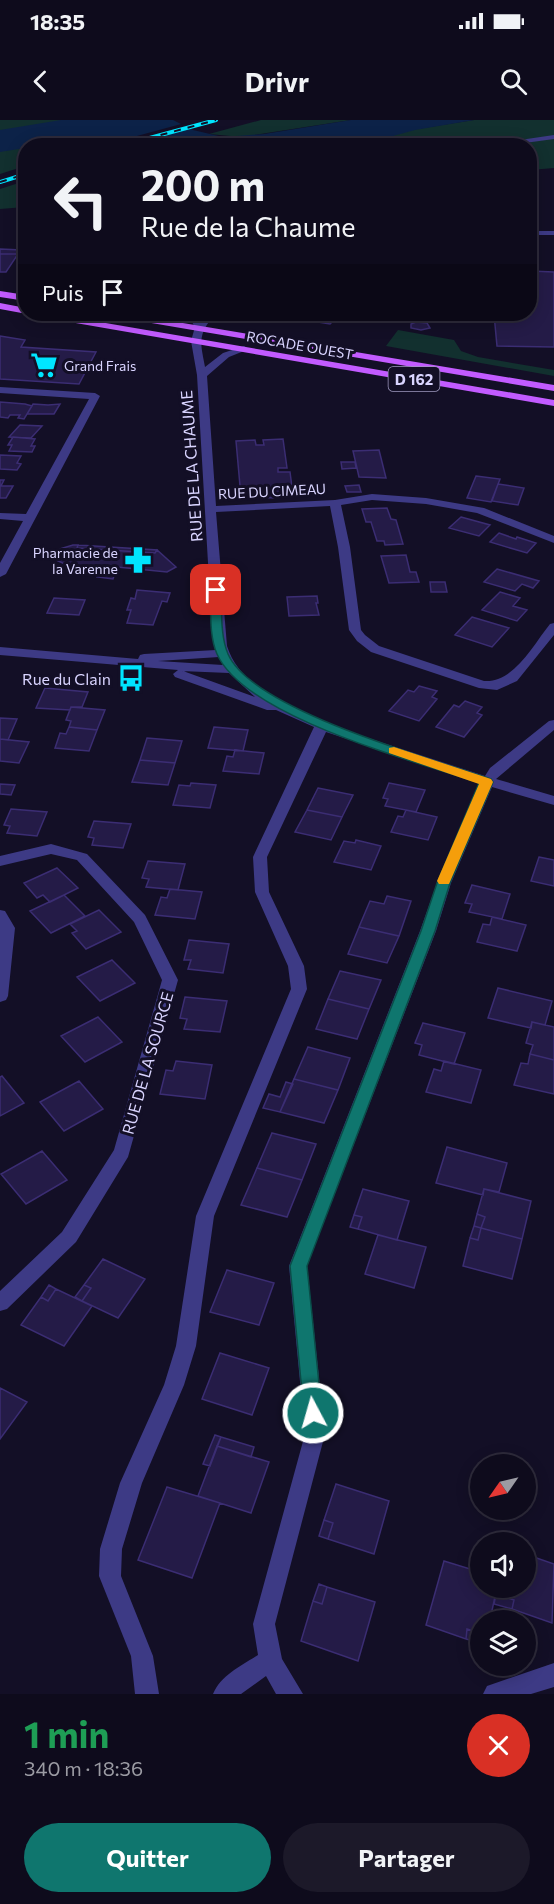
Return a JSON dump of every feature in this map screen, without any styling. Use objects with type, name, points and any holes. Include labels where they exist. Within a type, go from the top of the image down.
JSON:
[{"type":"main road","points":[[0,294],[18,297]]},
{"type":"main road","points":[[0,306],[18,309]]},
{"type":"main road","name":"ROCADE OUEST","points":[[81,321],[554,403]]},
{"type":"main road","name":"ROCADE OUEST","points":[[158,321],[554,388]]},
{"type":"street","points":[[537,139],[554,137]]},
{"type":"street","points":[[537,233],[554,233]]},
{"type":"street","points":[[195,321],[199,327],[205,321]]},
{"type":"street","name":"RUE DE LA CHAUME","points":[[199,327],[196,341],[202,375],[218,631],[222,653],[232,669],[268,699],[302,717],[486,782],[554,801]]},
{"type":"street","name":"RUE DE LA CHAUME","points":[[202,375],[226,355],[244,349]]},
{"type":"street","points":[[0,390],[95,396],[0,574]]},
{"type":"street","name":"RUE DU CIMEAU","points":[[211,508],[334,503],[372,497],[426,501],[480,510],[554,540]]},
{"type":"street","name":"RUE DU CIMEAU","points":[[334,503],[344,547],[355,630],[375,649],[483,685],[497,686],[513,678],[554,627]]},
{"type":"street","points":[[0,516],[30,518]]},
{"type":"street","points":[[0,651],[117,660],[163,667],[232,669]]},
{"type":"street","points":[[117,660],[222,653]]},
{"type":"street","points":[[117,660],[189,677],[302,717]]},
{"type":"street","points":[[291,1694],[277,1676],[270,1661],[264,1638],[264,1624],[315,1434],[298,1266],[428,931],[444,883],[486,782],[495,771],[554,724]]},
{"type":"street","points":[[147,1694],[142,1656],[110,1576],[111,1549],[131,1484],[174,1385],[186,1346],[205,1216],[299,989],[296,966],[262,892],[260,857],[322,725]]},
{"type":"street","name":"RUE DE LA SOURCE","points":[[0,861],[51,849],[82,857],[141,919],[170,980],[122,1152],[69,1237],[0,1303]]},
{"type":"street","points":[[0,915],[7,928],[0,996]]},
{"type":"street","points":[[225,1694],[239,1680],[270,1661]]},
{"type":"street","points":[[495,1694],[554,1675]]},
{"type":"green space","points":[[0,120],[160,120],[109,138],[18,138],[18,168],[0,174]]},
{"type":"green space","points":[[261,120],[351,120],[241,137],[209,134]]},
{"type":"green space","points":[[474,120],[554,120],[554,168],[537,169],[537,138],[360,138]]},
{"type":"green space","points":[[18,183],[18,208],[0,209],[0,189]]},
{"type":"green space","points":[[398,330],[454,340],[461,351],[478,357],[554,370],[554,376],[386,346]]},
{"type":"water","points":[[61,120],[173,120],[193,130],[223,137],[264,134],[351,120],[474,120],[415,130],[386,138],[18,138],[18,149],[0,152],[0,130]]},
{"type":"pier","points":[[185,123],[196,127],[156,138],[130,138]]},
{"type":"building","points":[[0,249],[18,250],[18,254],[0,254]]},
{"type":"building","points":[[0,254],[18,254],[6,272],[0,272]]},
{"type":"building","points":[[537,271],[554,272],[554,347],[497,346],[495,321],[537,321]]},
{"type":"building","points":[[311,321],[333,321],[330,324]]},
{"type":"building","points":[[427,323],[430,328],[421,330],[411,328],[411,324]]},
{"type":"building","name":"Grand Frais","points":[[0,336],[25,340],[21,347],[96,352],[79,384],[0,379]]},
{"type":"building","points":[[0,402],[32,406],[24,419],[18,418],[20,415],[0,417]]},
{"type":"building","points":[[33,404],[60,404],[54,414],[27,414]]},
{"type":"building","points":[[20,425],[42,426],[31,438],[9,437]]},
{"type":"building","points":[[13,437],[35,439],[31,446],[35,446],[32,452],[9,451],[12,445],[8,445]]},
{"type":"building","points":[[283,439],[287,468],[278,468],[278,472],[290,472],[293,495],[277,496],[277,498],[241,497],[236,441],[255,440],[256,445],[264,445],[263,440]]},
{"type":"building","points":[[379,450],[386,478],[359,477],[353,451]]},
{"type":"building","points":[[0,455],[21,456],[17,463],[21,464],[17,470],[0,469]]},
{"type":"building","points":[[341,462],[355,462],[356,468],[342,469]]},
{"type":"building","points":[[476,476],[500,479],[491,502],[467,498]]},
{"type":"building","points":[[0,480],[4,480],[1,486],[13,486],[6,498],[0,498]]},
{"type":"building","points":[[498,484],[524,488],[518,505],[492,501]]},
{"type":"building","points":[[359,485],[361,492],[347,492],[345,486]]},
{"type":"building","points":[[387,508],[391,519],[396,520],[403,544],[385,545],[384,541],[377,541],[371,522],[366,522],[362,509]]},
{"type":"building","points":[[461,517],[490,525],[479,536],[449,528]]},
{"type":"building","points":[[499,533],[536,543],[527,553],[490,542]]},
{"type":"building","points":[[78,545],[77,548],[155,553],[157,550],[176,567],[167,572],[117,567],[113,579],[97,577],[101,567],[67,565],[54,559],[56,550]]},
{"type":"building","points":[[78,545],[157,550],[155,553],[77,548]]},
{"type":"building","points":[[406,555],[410,572],[416,572],[419,582],[389,583],[381,556]]},
{"type":"building","points":[[497,569],[539,581],[533,588],[522,584],[515,591],[484,582]]},
{"type":"building","points":[[430,582],[445,582],[447,592],[431,592]]},
{"type":"building","points":[[137,590],[170,593],[167,602],[162,601],[153,625],[127,623],[131,610],[127,610],[131,598],[135,599]]},
{"type":"building","points":[[500,592],[520,598],[513,606],[527,610],[517,621],[482,610]]},
{"type":"building","points":[[317,596],[319,615],[289,616],[287,597]]},
{"type":"building","points":[[54,598],[85,600],[79,615],[47,613]]},
{"type":"building","points":[[472,617],[509,628],[492,647],[455,635]]},
{"type":"building","points":[[419,686],[437,691],[432,697],[437,699],[419,721],[389,711],[408,690],[414,692]]},
{"type":"building","points":[[45,688],[88,692],[82,707],[71,707],[70,710],[36,708]]},
{"type":"building","points":[[465,701],[482,707],[477,713],[482,715],[464,737],[436,727],[454,705],[459,707]]},
{"type":"building","points":[[71,707],[105,710],[97,730],[69,727],[71,721],[66,720]]},
{"type":"building","points":[[0,718],[17,719],[8,740],[0,739]]},
{"type":"building","points":[[69,727],[97,730],[89,751],[55,748],[60,733],[66,734]]},
{"type":"building","points":[[214,727],[248,730],[243,751],[208,748]]},
{"type":"building","points":[[147,738],[182,741],[175,763],[140,760]]},
{"type":"building","points":[[0,739],[29,742],[19,763],[0,761]]},
{"type":"building","points":[[235,750],[264,753],[259,774],[223,771],[227,756],[233,757]]},
{"type":"building","points":[[140,760],[175,763],[168,785],[132,782]]},
{"type":"building","points":[[191,783],[216,785],[210,808],[173,805],[179,785],[190,786]]},
{"type":"building","points":[[389,783],[425,790],[416,812],[385,806],[388,799],[383,798]]},
{"type":"building","points":[[0,784],[15,785],[11,795],[0,794]]},
{"type":"building","points":[[318,788],[353,795],[342,817],[307,810]]},
{"type":"building","points":[[11,809],[47,812],[37,836],[7,833],[10,826],[4,825]]},
{"type":"building","points":[[307,810],[342,817],[331,840],[295,832]]},
{"type":"building","points":[[406,810],[437,817],[428,840],[391,832],[398,816],[403,817]]},
{"type":"building","points":[[94,821],[131,824],[123,848],[92,845],[94,838],[88,837]]},
{"type":"building","points":[[356,840],[381,846],[371,870],[334,862],[344,841],[355,843]]},
{"type":"building","points":[[539,857],[554,860],[554,886],[531,881]]},
{"type":"building","points":[[148,861],[185,864],[178,890],[146,887],[149,879],[142,878]]},
{"type":"building","points":[[57,868],[78,888],[50,902],[43,895],[37,898],[24,883]]},
{"type":"building","points":[[472,885],[510,894],[502,919],[469,912],[472,904],[465,903]]},
{"type":"building","points":[[170,889],[202,892],[195,919],[155,915],[161,897],[167,898]]},
{"type":"building","points":[[64,895],[85,916],[51,933],[30,911]]},
{"type":"building","points":[[387,896],[411,901],[399,936],[359,927],[370,901],[384,904]]},
{"type":"building","points":[[99,910],[121,932],[86,949],[72,933],[77,931],[70,924]]},
{"type":"building","points":[[492,917],[526,925],[517,951],[477,942],[483,924],[490,925]]},
{"type":"building","points":[[359,927],[399,936],[387,963],[348,954]]},
{"type":"building","points":[[189,940],[229,944],[223,973],[188,969],[191,960],[184,960]]},
{"type":"building","points":[[112,960],[135,983],[100,1001],[77,977]]},
{"type":"building","points":[[340,971],[381,980],[369,1009],[328,999]]},
{"type":"building","points":[[498,988],[552,1001],[545,1025],[532,1022],[531,1028],[488,1018]]},
{"type":"building","points":[[185,997],[227,1001],[220,1032],[184,1029],[187,1019],[180,1018]]},
{"type":"building","points":[[328,999],[369,1009],[357,1039],[316,1029]]},
{"type":"building","points":[[98,1017],[122,1042],[85,1062],[61,1036]]},
{"type":"building","points":[[532,1022],[554,1027],[554,1060],[530,1054],[533,1045],[526,1043]]},
{"type":"building","points":[[423,1023],[465,1033],[454,1064],[419,1055],[422,1045],[415,1043]]},
{"type":"building","points":[[308,1047],[350,1058],[338,1090],[294,1079]]},
{"type":"building","points":[[530,1054],[554,1060],[554,1094],[514,1085],[521,1063],[528,1064]]},
{"type":"building","points":[[176,1061],[212,1065],[205,1099],[160,1094],[166,1070],[173,1071]]},
{"type":"building","points":[[444,1061],[481,1070],[471,1103],[426,1092],[434,1069],[441,1071]]},
{"type":"building","points":[[2,1076],[24,1103],[0,1116],[0,1077]]},
{"type":"building","points":[[294,1079],[338,1090],[324,1123],[280,1112]]},
{"type":"building","points":[[79,1081],[103,1109],[64,1131],[40,1102]]},
{"type":"building","points":[[286,1082],[293,1084],[280,1112],[263,1108],[269,1094],[280,1097]]},
{"type":"building","points":[[272,1133],[316,1144],[302,1180],[257,1168]]},
{"type":"building","points":[[447,1147],[507,1163],[499,1192],[484,1189],[483,1195],[436,1183]]},
{"type":"building","points":[[42,1151],[67,1180],[26,1204],[1,1174]]},
{"type":"building","points":[[257,1168],[302,1180],[287,1217],[241,1205]]},
{"type":"building","points":[[363,1189],[409,1201],[397,1240],[358,1229],[362,1217],[354,1215]]},
{"type":"building","points":[[484,1189],[531,1201],[522,1239],[481,1228],[485,1217],[477,1214]]},
{"type":"building","points":[[477,1214],[485,1217],[481,1228],[474,1226]]},
{"type":"building","points":[[354,1215],[362,1217],[358,1229],[350,1227]]},
{"type":"building","points":[[474,1226],[481,1228],[478,1240],[470,1238]]},
{"type":"building","points":[[481,1228],[522,1239],[512,1279],[463,1266],[470,1238],[478,1240]]},
{"type":"building","points":[[378,1235],[426,1247],[414,1288],[365,1274]]},
{"type":"building","points":[[103,1259],[145,1279],[118,1318],[82,1301],[91,1288],[84,1285]]},
{"type":"building","points":[[227,1270],[274,1283],[259,1325],[210,1312]]},
{"type":"building","points":[[49,1285],[56,1289],[48,1301],[41,1297]]},
{"type":"building","points":[[84,1285],[91,1288],[82,1301],[75,1297]]},
{"type":"building","points":[[56,1289],[92,1306],[64,1346],[21,1325],[41,1297],[48,1301]]},
{"type":"building","points":[[220,1353],[269,1368],[252,1415],[202,1399]]},
{"type":"building","points":[[0,1388],[27,1402],[0,1439]]},
{"type":"building","points":[[215,1435],[221,1437],[210,1466],[203,1464]]},
{"type":"building","points":[[221,1437],[254,1447],[251,1457],[217,1446]]},
{"type":"building","points":[[217,1446],[269,1462],[251,1513],[198,1496]]},
{"type":"building","points":[[336,1484],[389,1501],[374,1554],[328,1539],[333,1523],[324,1520]]},
{"type":"building","points":[[167,1487],[220,1503],[192,1578],[138,1560]]},
{"type":"building","points":[[324,1520],[333,1523],[328,1539],[319,1536]]},
{"type":"building","points":[[536,1558],[554,1564],[552,1623],[536,1617],[536,1610],[512,1609],[514,1600],[508,1598],[536,1598]]},
{"type":"building","points":[[444,1561],[470,1569],[470,1598],[495,1598],[492,1610],[470,1610],[470,1630],[467,1629],[466,1639],[426,1625]]},
{"type":"building","points":[[319,1584],[327,1587],[322,1604],[313,1601]]},
{"type":"building","points":[[327,1587],[375,1602],[358,1661],[301,1641],[313,1601],[322,1604]]},
{"type":"building","points":[[495,1598],[514,1600],[512,1609],[494,1604]]},
{"type":"building","points":[[467,1629],[470,1630],[470,1640],[466,1639]]},
{"type":"railway","points":[[150,138],[216,120]]},
{"type":"railway","points":[[0,182],[18,176]]},
{"type":"slow traffic","points":[[394,750],[486,782],[444,881]]},
{"type":"place","name":"Grand Frais","points":[[44,365]]},
{"type":"place","name":"Pharmacie de la Varenne","points":[[138,560]]},
{"type":"place","name":"Rue du Clain","points":[[131,678]]},
{"type":"route","points":[[216,590],[218,631],[222,653],[232,669],[247,684],[268,699],[322,725],[486,782],[444,883],[428,931],[298,1266],[313,1413]]}]
